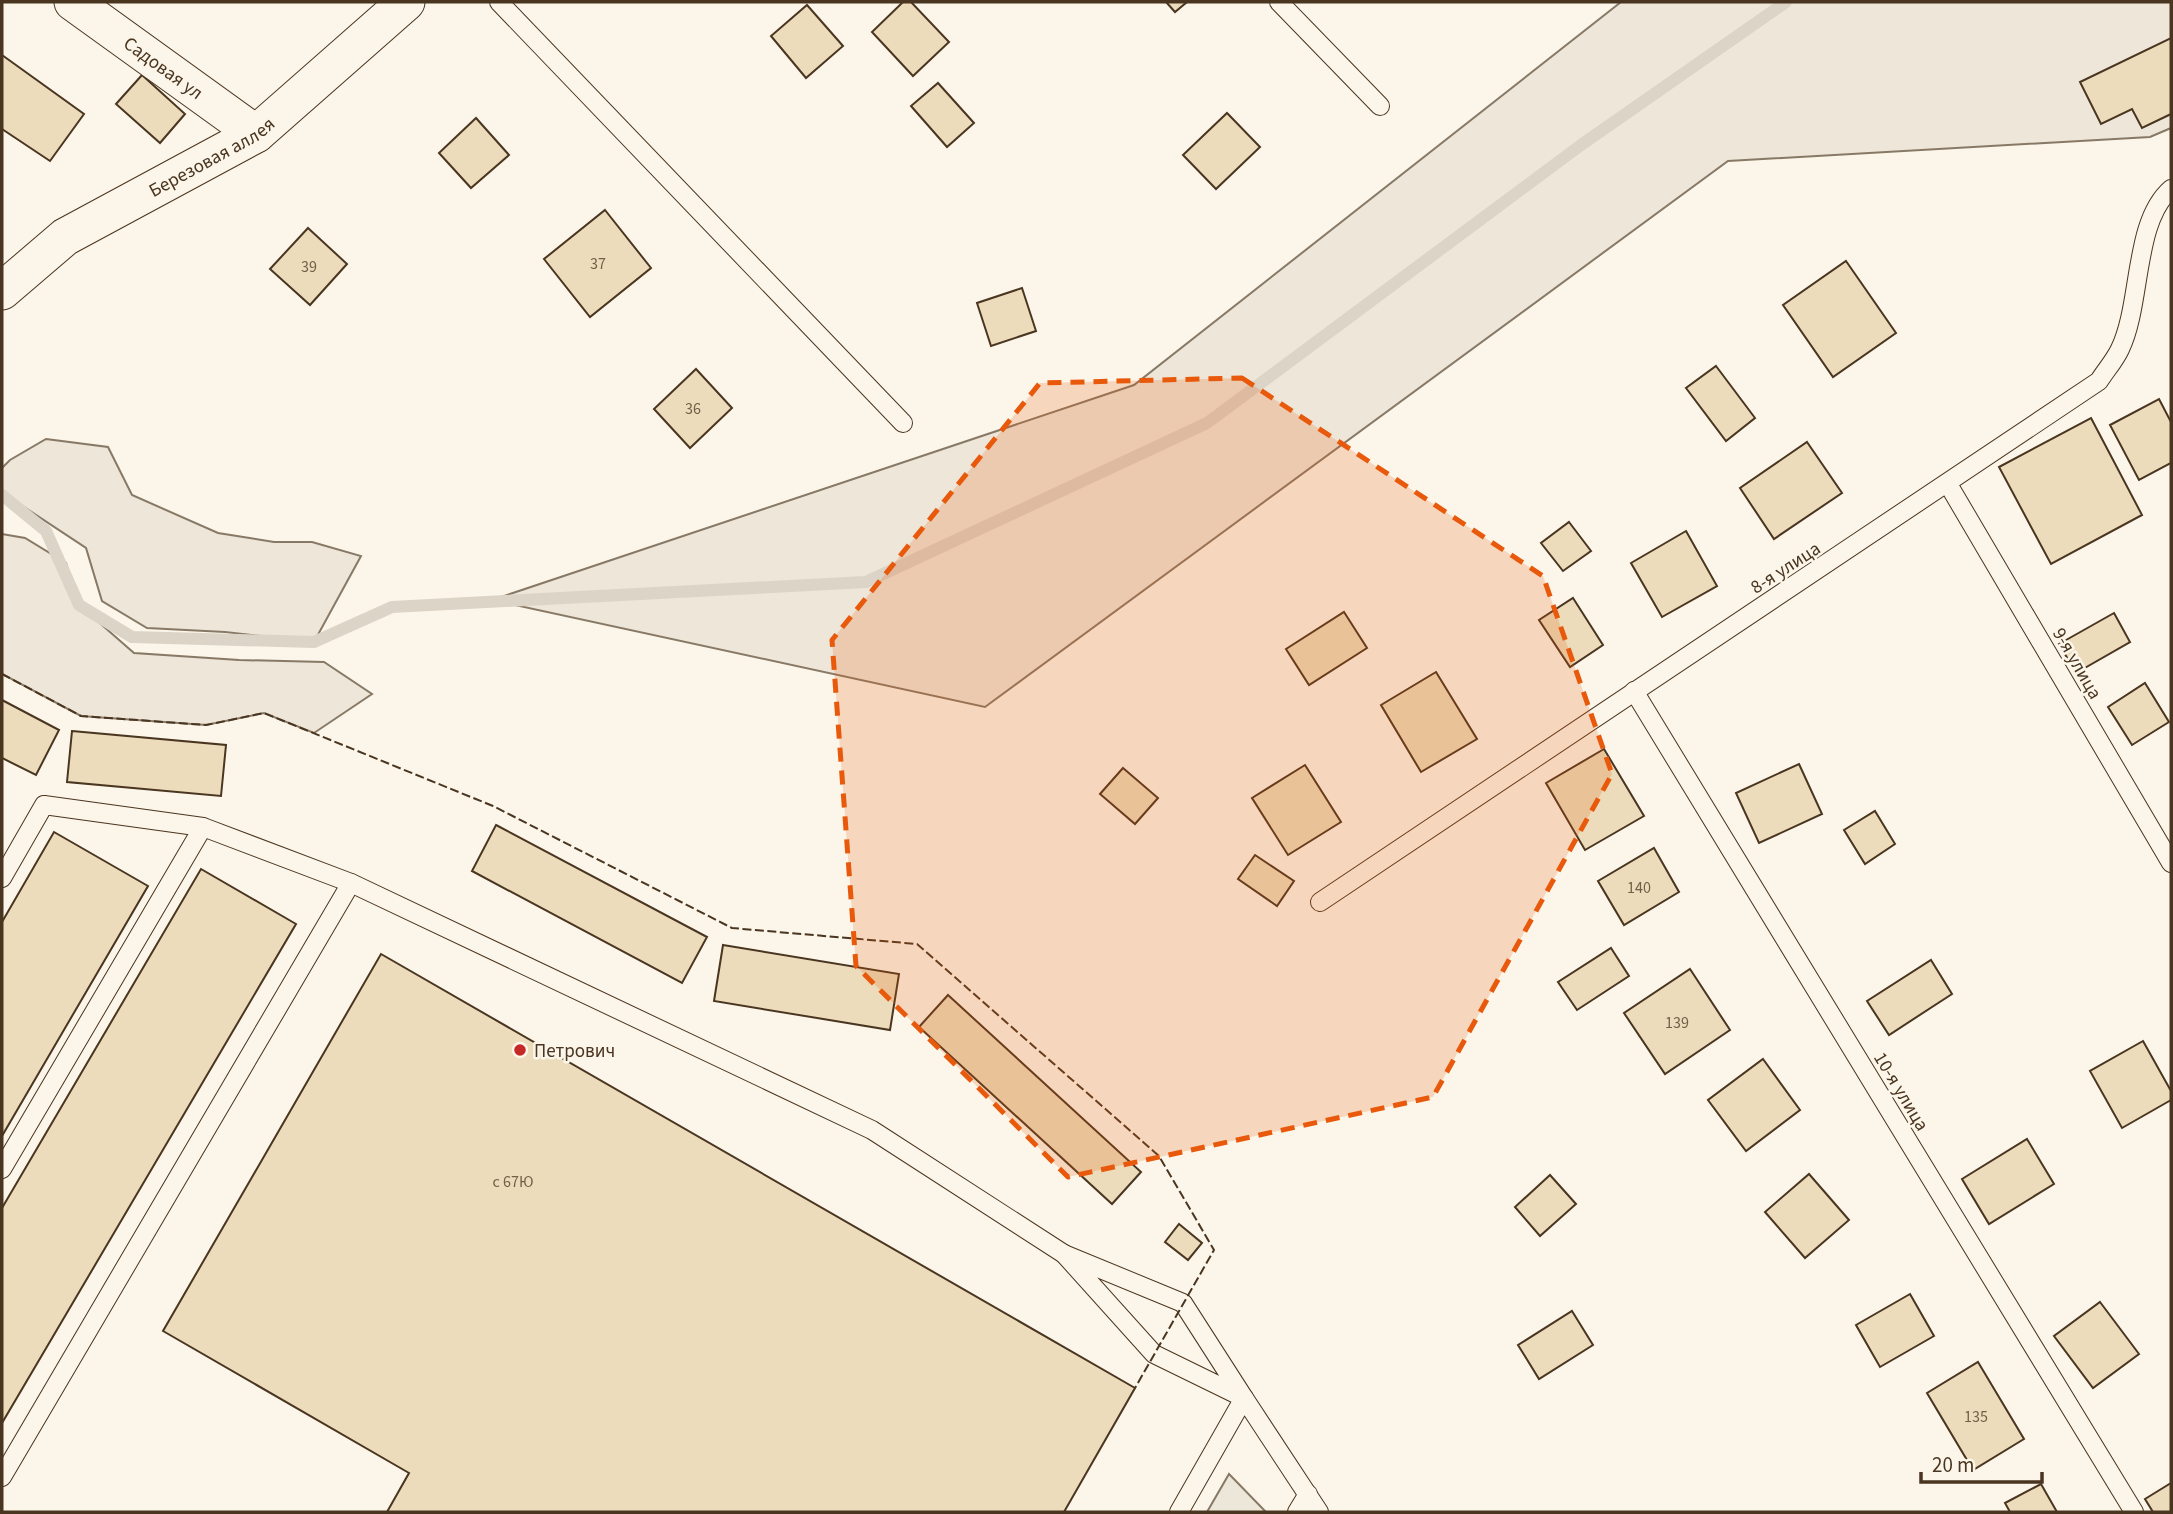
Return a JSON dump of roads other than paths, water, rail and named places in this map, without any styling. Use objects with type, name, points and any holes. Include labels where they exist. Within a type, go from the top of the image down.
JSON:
[{"type":"street","name":"Садовая ул","points":[[73,2],[256,134]]},
{"type":"street","name":"Березовая аллея","points":[[2,291],[65,237],[256,134],[406,2]]},
{"type":"lane","points":[[499,2],[903,423]]},
{"type":"lane","points":[[1279,2],[1380,106]]},
{"type":"lane","name":"8-я улица","points":[[1320,902],[2099,381],[2121,348],[2135,295],[2144,241],[2162,198],[2171,190]]},
{"type":"lane","name":"9-я улица","points":[[1948,484],[2171,863]]},
{"type":"lane","name":"10-я улица","points":[[1634,691],[2134,1512]]},
{"type":"lane","points":[[2,878],[44,805],[203,827],[351,883],[872,1130],[1063,1254],[1183,1303],[1318,1512]]},
{"type":"lane","points":[[2,1169],[203,827]]},
{"type":"lane","points":[[2,1477],[351,883]]},
{"type":"lane","points":[[1063,1254],[1154,1354],[1244,1398]]},
{"type":"lane","points":[[1179,1512],[1244,1398]]},
{"type":"lane","points":[[1297,1512],[1308,1494]]},
{"type":"waterway","points":[[2,495],[46,531],[79,605],[132,637],[314,642],[392,607],[866,582],[1207,423],[1581,145],[1786,2]]},
{"type":"place","name":"Петрович","points":[[520,1050]]}]
